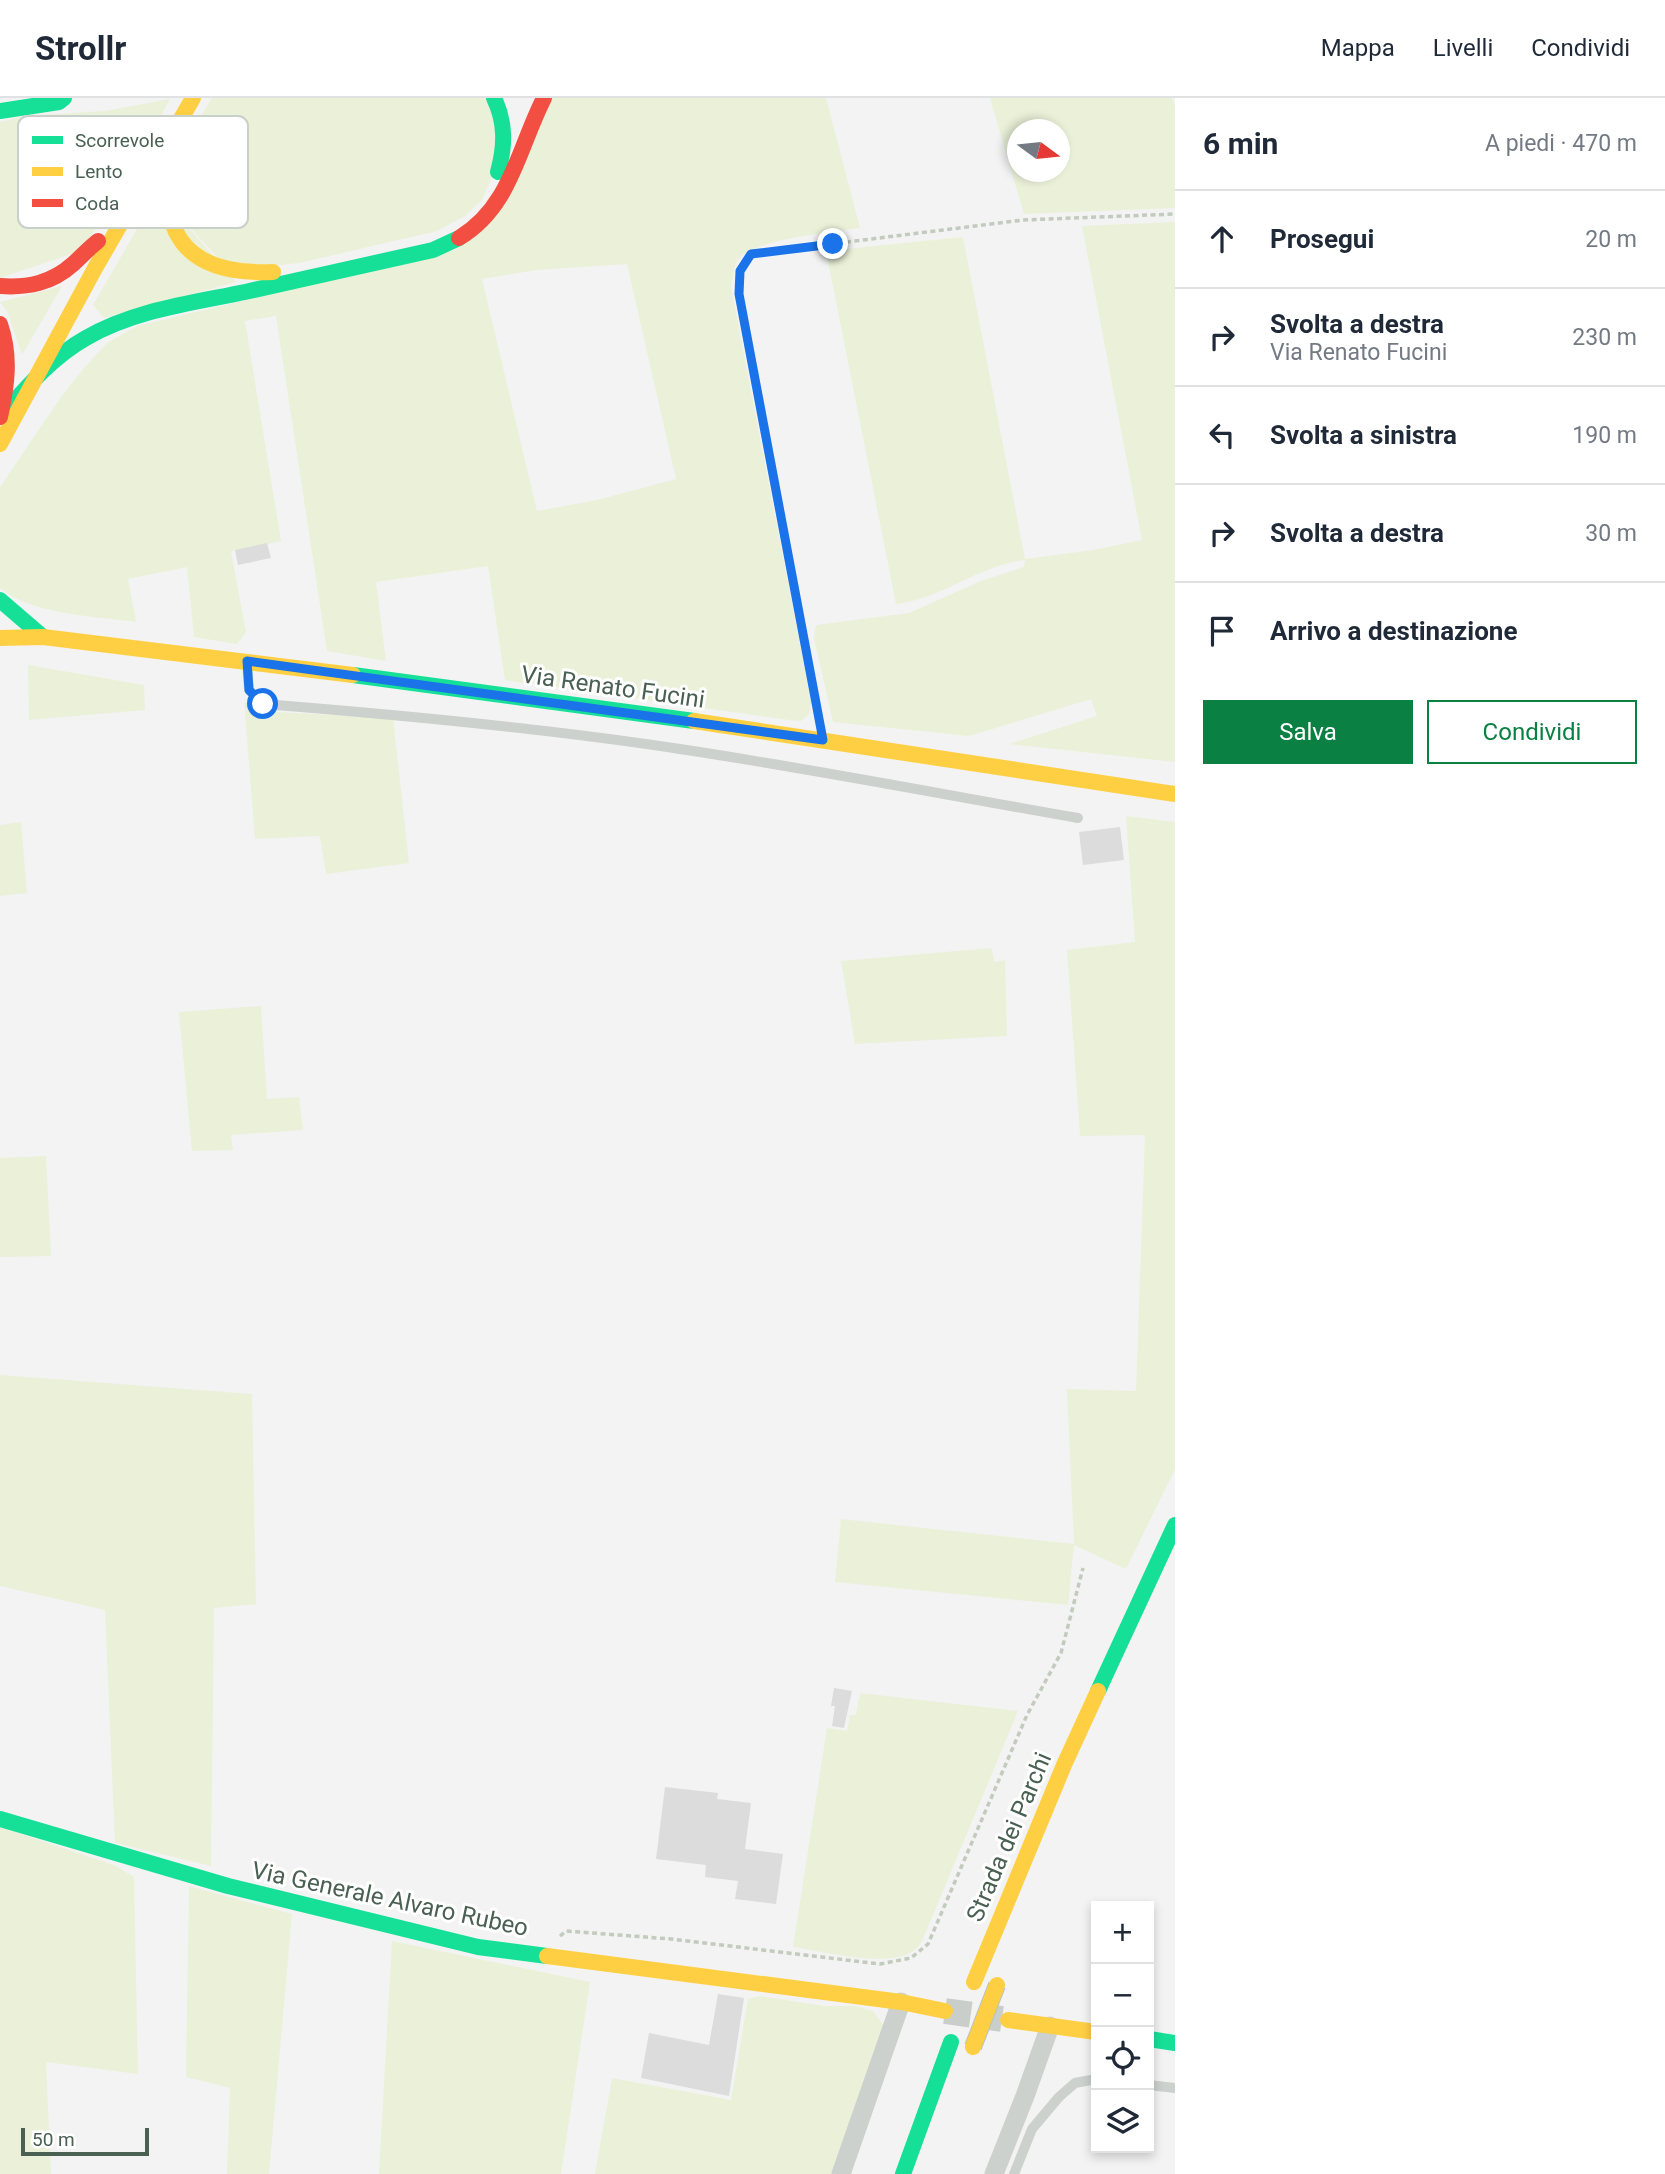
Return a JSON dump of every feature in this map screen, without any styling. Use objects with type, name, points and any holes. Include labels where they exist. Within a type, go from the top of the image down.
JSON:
[{"type":"main road","points":[[0,111],[59,102],[64,98]]},
{"type":"main road","points":[[182,116],[193,98]]},
{"type":"main road","points":[[174,228],[185,245],[199,257],[229,271],[254,274],[281,271],[430,237],[464,220],[478,209],[489,194],[503,158],[505,139],[502,117],[494,98]]},
{"type":"main road","points":[[0,417],[29,385],[85,338],[116,324],[433,250],[453,242],[475,229],[501,200],[544,98]]},
{"type":"main road","points":[[0,444],[29,385],[116,229]]},
{"type":"main road","points":[[0,286],[34,286],[52,280],[91,245],[116,229]]},
{"type":"main road","points":[[0,324],[6,341],[9,365],[0,417]]},
{"type":"main road","points":[[0,600],[43,637]]},
{"type":"main road","name":"Via Renato Fucini","points":[[0,638],[43,637],[247,661],[823,740],[1175,794]]},
{"type":"main road","name":"Strada dei Parchi","points":[[972,1988],[1059,1777],[1175,1525]]},
{"type":"main road","name":"Via Generale Alvaro Rubeo","points":[[0,1819],[228,1886],[478,1947],[901,2002],[945,2011]]},
{"type":"main road","points":[[971,2053],[1000,1979]]},
{"type":"main road","points":[[1008,2020],[1091,2031]]},
{"type":"main road","points":[[903,2174],[953,2036]]},
{"type":"main road","points":[[1154,2040],[1175,2043]]},
{"type":"street","points":[[841,2174],[901,2002]]},
{"type":"street","points":[[994,2174],[1050,2025]]},
{"type":"lane","points":[[247,661],[249,690],[263,704],[429,718],[618,740],[1078,818]]},
{"type":"lane","points":[[1014,2174],[1032,2129],[1059,2097],[1075,2083],[1091,2080]]},
{"type":"lane","points":[[1154,2086],[1175,2088]]},
{"type":"path","points":[[823,740],[739,294],[740,271],[751,254],[1023,220],[1175,214]]},
{"type":"path","points":[[536,1954],[566,1931],[658,1938],[880,1964],[911,1958],[928,1944],[1027,1715],[1061,1653],[1083,1568]]},
{"type":"green space","points":[[212,98],[489,98],[500,159],[482,200],[465,216],[437,231],[299,263],[263,267],[221,261],[190,228],[248,228],[248,116],[201,116]]},
{"type":"green space","points":[[553,98],[826,98],[860,228],[795,238],[759,247],[738,260],[731,287],[811,702],[810,713],[801,721],[505,680],[488,566],[376,582],[386,661],[327,651],[276,316],[245,321],[281,541],[231,551],[246,632],[237,644],[194,637],[187,567],[128,579],[136,622],[46,609],[13,597],[0,588],[0,487],[61,397],[107,343],[137,326],[455,250]],"holes":[[[627,264],[676,479],[597,500],[537,511],[482,279],[536,270]]]},
{"type":"green space","points":[[990,98],[1172,98],[1175,107],[1175,208],[1024,214],[1015,182],[1070,182],[1070,119],[1007,119],[1007,156]]},
{"type":"green space","points":[[170,99],[160,116],[24,116],[105,111]]},
{"type":"green space","points":[[18,118],[18,228],[96,228],[80,251],[0,278],[0,122]]},
{"type":"green space","points":[[1175,222],[1175,762],[1009,744],[1097,716],[1091,699],[969,736],[833,722],[814,638],[816,625],[909,613],[981,581],[1024,567],[1025,560],[992,568],[929,596],[896,604],[826,251],[963,237],[1025,559],[1142,540],[1082,226]]},
{"type":"green space","points":[[138,228],[189,228],[236,282],[104,318],[93,305]]},
{"type":"green space","points":[[62,286],[22,355],[7,311],[0,302]]},
{"type":"green space","points":[[28,665],[144,685],[145,710],[29,720]]},
{"type":"green space","points":[[244,701],[257,711],[393,718],[409,863],[326,874],[320,836],[255,839]]},
{"type":"green space","points":[[1126,816],[1175,822],[1175,1469],[1126,1569],[1074,1545],[1068,1605],[835,1582],[841,1519],[1074,1544],[1067,1389],[1136,1391],[1145,1135],[1080,1136],[1067,950],[1135,942]]},
{"type":"green space","points":[[21,822],[27,893],[0,896],[0,825]]},
{"type":"green space","points":[[992,948],[994,962],[1005,960],[1007,1036],[855,1044],[841,961]]},
{"type":"green space","points":[[261,1006],[267,1099],[299,1097],[303,1130],[231,1135],[233,1150],[192,1151],[179,1012]]},
{"type":"green space","points":[[46,1156],[51,1256],[0,1257],[0,1158]]},
{"type":"green space","points":[[0,1375],[252,1394],[256,1604],[214,1608],[211,1866],[115,1843],[105,1610],[0,1586]]},
{"type":"green space","points":[[860,1693],[1018,1711],[921,1941],[917,1948],[906,1955],[892,1958],[857,1958],[793,1947],[827,1728],[847,1731],[850,1715],[856,1715]]},
{"type":"green space","points":[[0,1827],[114,1865],[134,1877],[138,2074],[46,2062],[51,2174],[0,2174]]},
{"type":"green space","points":[[189,1886],[292,1914],[269,2174],[227,2174],[230,2088],[186,2077]]},
{"type":"green space","points":[[392,1941],[590,1982],[561,2174],[379,2174]]},
{"type":"green space","points":[[759,1996],[824,2006],[855,2006],[873,2011],[884,2026],[833,2174],[595,2174],[612,2078],[731,2100],[748,1999]]},
{"type":"building","points":[[267,543],[271,558],[238,565],[235,550]]},
{"type":"building","points":[[1120,827],[1124,860],[1083,865],[1079,832]]},
{"type":"building","points":[[834,1688],[852,1691],[844,1728],[832,1726]]},
{"type":"building","points":[[665,1787],[718,1793],[717,1799],[751,1803],[745,1849],[783,1854],[776,1904],[735,1899],[738,1881],[705,1877],[706,1865],[656,1859]]},
{"type":"building","points":[[718,1994],[744,1998],[729,2096],[641,2078],[649,2033],[709,2045]]},
{"type":"tunnel","points":[[945,2011],[1002,2019]]},
{"type":"traffic: fast","points":[[0,111],[59,102],[64,98]]},
{"type":"traffic: fast","points":[[494,98],[501,116],[503,135],[498,172]]},
{"type":"traffic: fast","points":[[0,417],[62,354],[104,328],[164,309],[433,250],[459,238]]},
{"type":"traffic: fast","points":[[0,600],[43,637]]},
{"type":"traffic: fast","points":[[353,675],[694,721]]},
{"type":"traffic: fast","points":[[1098,1691],[1175,1525]]},
{"type":"traffic: fast","points":[[0,1819],[228,1886],[478,1947],[547,1956]]},
{"type":"traffic: fast","points":[[1154,2040],[1175,2043]]},
{"type":"traffic: fast","points":[[903,2174],[951,2042]]},
{"type":"traffic: slow","points":[[183,116],[193,98]]},
{"type":"traffic: slow","points":[[0,444],[118,228]]},
{"type":"traffic: slow","points":[[175,228],[181,240],[195,255],[215,265],[241,271],[273,272]]},
{"type":"traffic: slow","points":[[0,638],[43,637],[353,675]]},
{"type":"traffic: slow","points":[[694,721],[1175,794]]},
{"type":"traffic: slow","points":[[974,1982],[1064,1765],[1098,1691]]},
{"type":"traffic: slow","points":[[547,1956],[901,2002],[945,2011]]},
{"type":"traffic: slow","points":[[973,2047],[997,1985]]},
{"type":"traffic: slow","points":[[1008,2020],[1091,2031]]},
{"type":"traffic: jam","points":[[459,238],[477,225],[502,194],[544,98]]},
{"type":"traffic: jam","points":[[0,286],[30,285],[57,276],[98,241]]},
{"type":"traffic: jam","points":[[0,324],[6,348],[7,370],[0,417]]},
{"type":"route","points":[[263,704],[249,690],[247,661],[723,724],[823,740],[739,294],[740,271],[751,254],[833,244]]}]
